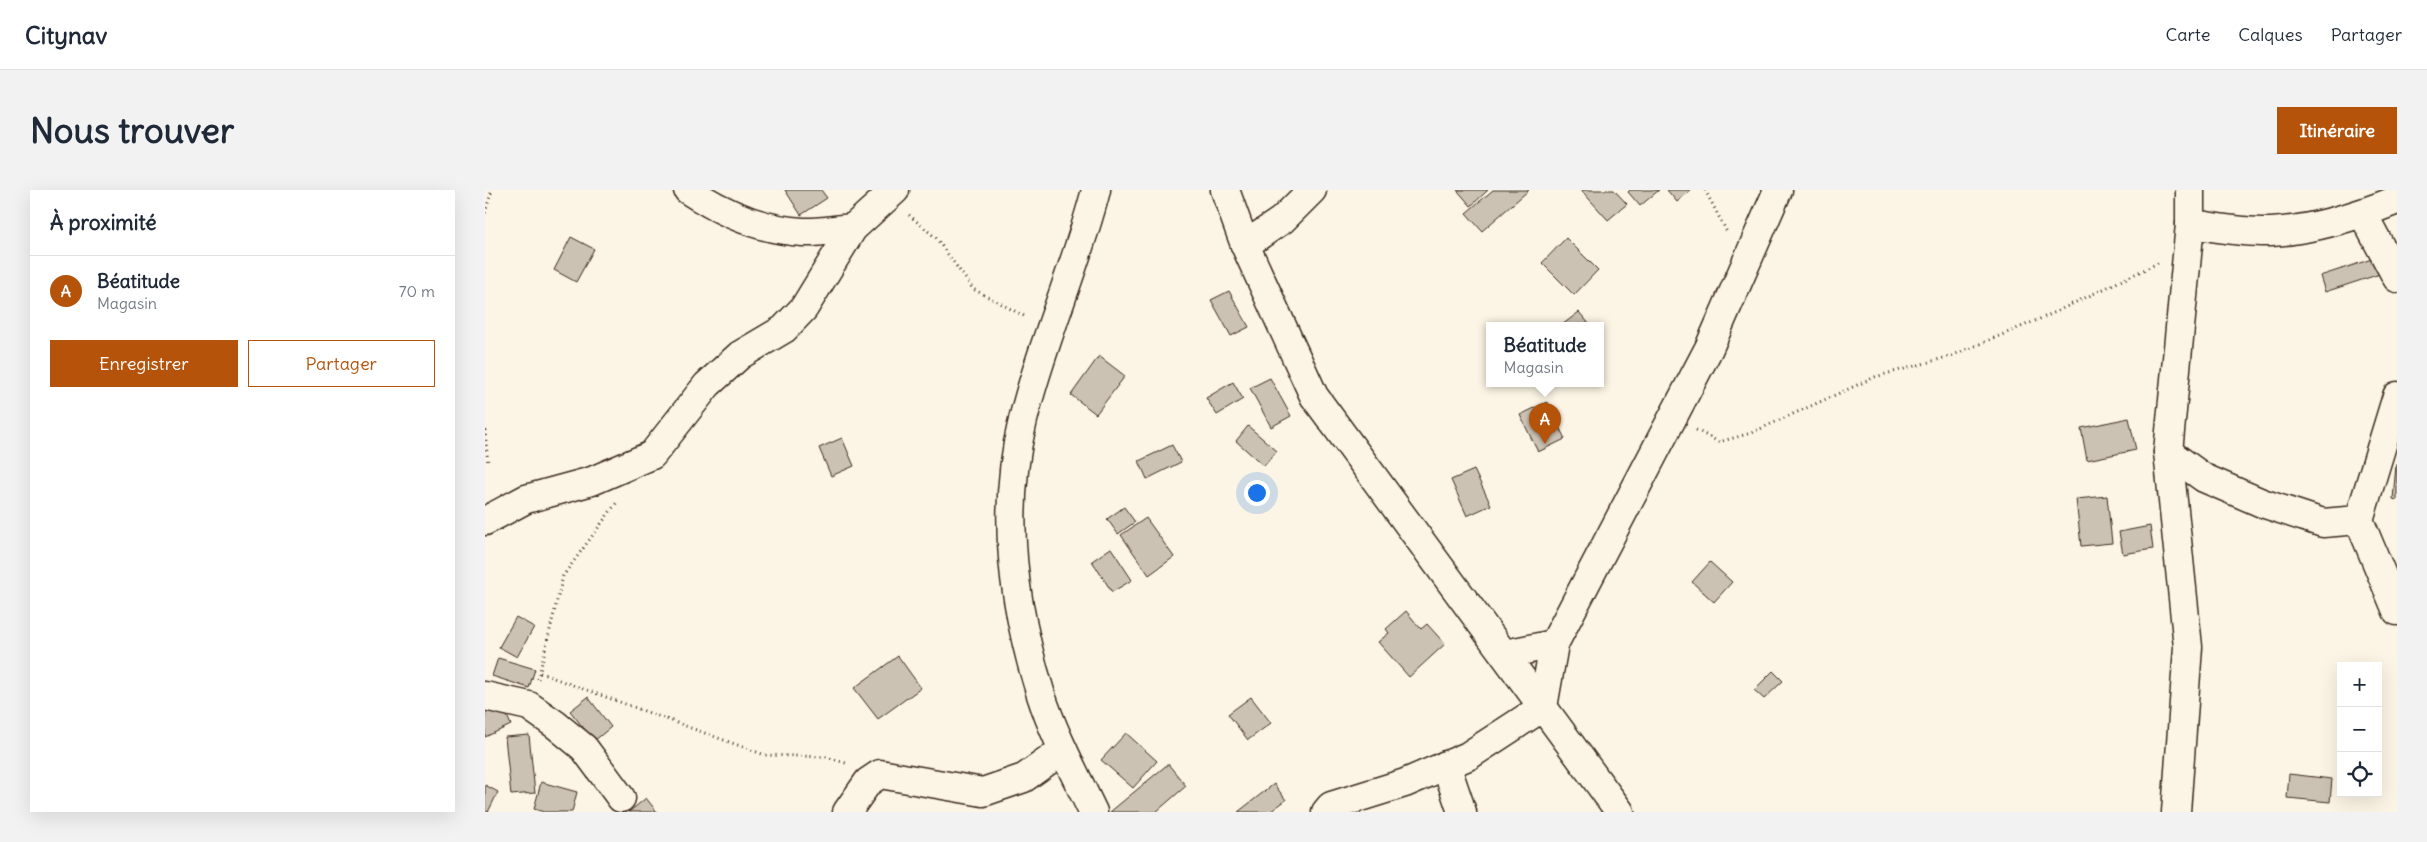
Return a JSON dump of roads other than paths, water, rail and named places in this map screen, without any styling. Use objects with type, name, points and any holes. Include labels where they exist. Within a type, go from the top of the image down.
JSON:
[{"type":"street","points":[[689,190],[731,215],[763,226],[803,232],[853,228]]},
{"type":"street","points":[[1093,812],[1063,750],[1042,696],[1021,620],[1013,566],[1010,524],[1011,485],[1022,422],[1096,190]]},
{"type":"street","points":[[1225,190],[1245,245],[1314,396],[1620,812]]},
{"type":"street","points":[[1245,245],[1282,220],[1312,190]]},
{"type":"street","points":[[1326,812],[1331,806],[1405,783],[1468,756],[1543,707],[1554,644],[1709,348],[1747,265],[1778,190]]},
{"type":"street","points":[[2176,812],[2188,647],[2168,452],[2189,236],[2190,190]]},
{"type":"street","points":[[485,521],[526,499],[592,481],[653,455],[707,384],[741,355],[784,329],[804,308],[853,228],[890,194]]},
{"type":"street","points":[[2189,236],[2270,232],[2303,228],[2363,214],[2397,200]]},
{"type":"street","points":[[2363,214],[2397,278]]},
{"type":"street","points":[[2397,396],[2359,520],[2397,611]]},
{"type":"street","points":[[2168,452],[2204,478],[2262,503],[2323,523],[2359,520]]},
{"type":"street","points":[[1505,654],[1554,644]]},
{"type":"street","points":[[485,696],[529,706],[584,748],[621,798]]},
{"type":"street","points":[[847,812],[868,782],[880,774],[983,792],[1024,778],[1063,750]]},
{"type":"street","points":[[1446,765],[1462,812]]},
{"type":"place","name":"Béatitude","points":[[1545,444]]}]
